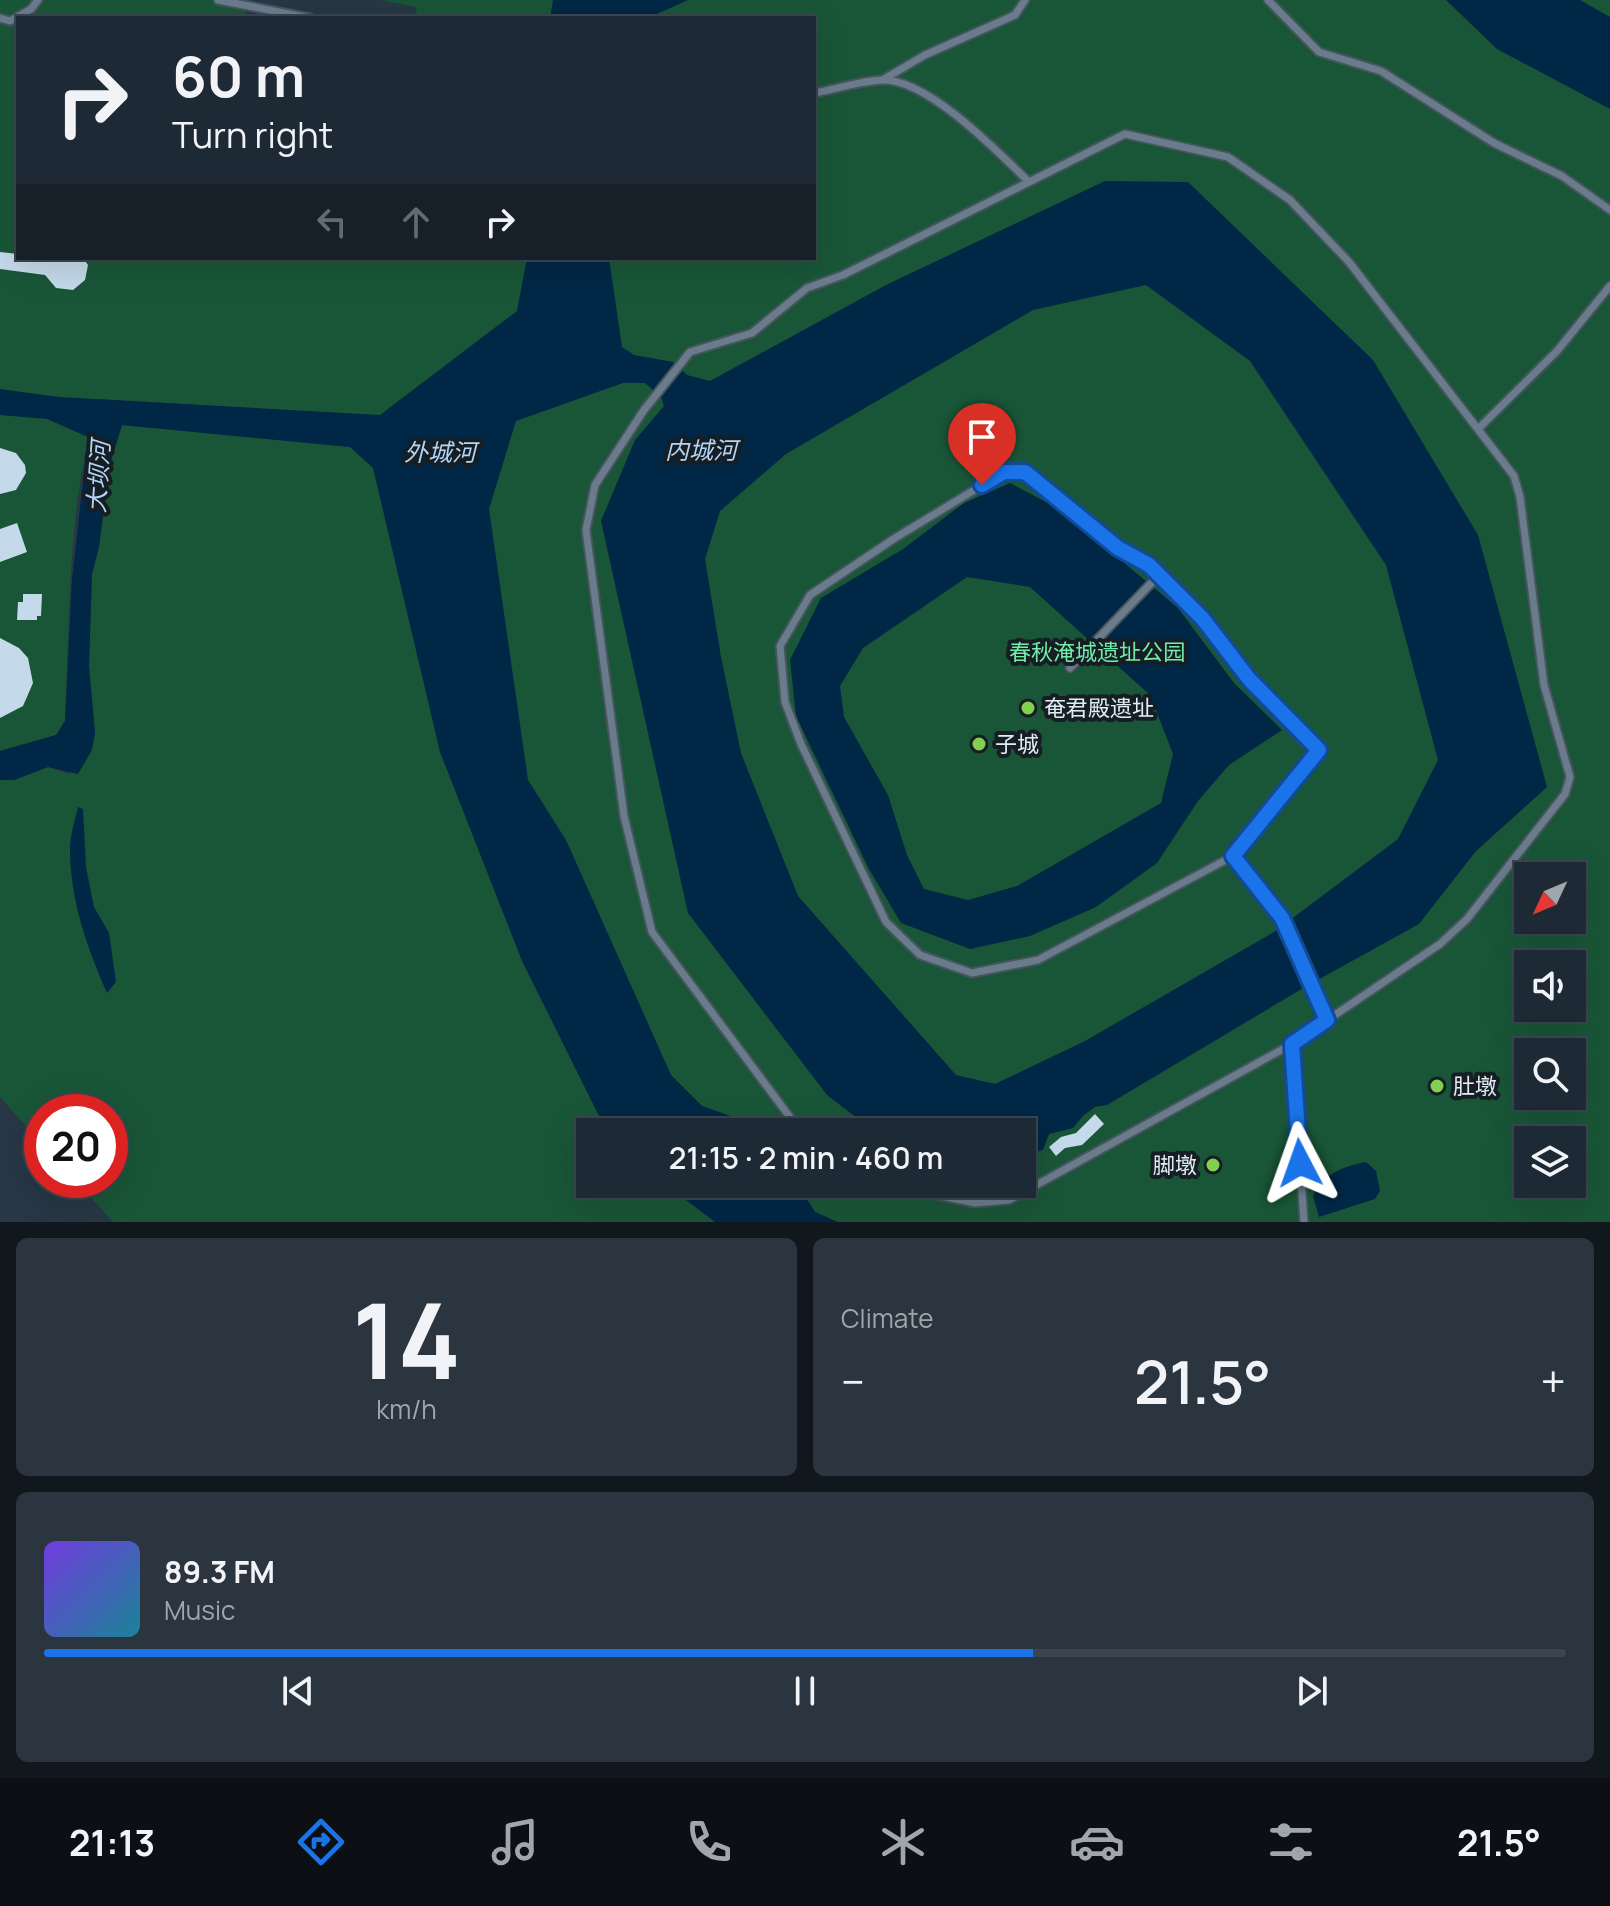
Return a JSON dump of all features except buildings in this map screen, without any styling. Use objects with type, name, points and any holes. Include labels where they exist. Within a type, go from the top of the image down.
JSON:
[{"type":"lane","points":[[19,16],[31,9],[38,0]]},
{"type":"lane","points":[[816,93],[884,79],[925,55],[1015,15],[1025,0]]},
{"type":"lane","points":[[1268,0],[1319,52],[1381,71],[1494,143],[1562,176],[1610,210]]},
{"type":"lane","points":[[223,1],[300,16]]},
{"type":"lane","points":[[884,79],[910,87],[964,119],[1029,182]]},
{"type":"lane","points":[[791,1118],[652,932],[624,816],[586,530],[595,485],[644,410],[690,352],[752,333],[807,288],[843,275],[1125,134],[1228,157],[1290,200],[1349,262],[1514,476],[1520,497],[1544,685],[1570,777],[1565,794],[1467,919],[1440,944],[1292,1044],[1036,1185]]},
{"type":"lane","points":[[1478,429],[1557,351],[1610,286]]},
{"type":"lane","points":[[1004,472],[1025,472],[1118,548],[1149,565],[1156,577],[1203,619],[1249,679],[1319,750],[1233,856],[1038,960],[972,973],[920,955],[886,922],[801,744],[785,702],[780,646],[810,595],[895,538],[1004,472]]},
{"type":"lane","points":[[1070,668],[1156,577]]},
{"type":"lane","points":[[1233,856],[1282,918],[1327,1020]]},
{"type":"lane","points":[[1292,1044],[1304,1222]]},
{"type":"lane","points":[[951,1198],[975,1203],[1013,1198]]},
{"type":"green space","name":"春秋淹城遗址公园","points":[[0,0],[248,0],[245,16],[16,16],[16,260],[816,260],[816,16],[415,16],[417,7],[381,0],[1610,0],[1610,1222],[113,1222],[91,1198],[128,1198],[128,1094],[24,1094],[24,1124],[0,1097],[0,780],[14,780],[48,767],[69,774],[95,733],[89,666],[92,574],[99,546],[109,467],[122,425],[350,447],[380,416],[99,399],[75,518],[65,721],[56,735],[0,751]]},
{"type":"water","points":[[553,0],[688,0],[652,16],[550,16]]},
{"type":"water","points":[[1446,0],[1580,0],[1610,17],[1610,109],[1497,49]]},
{"type":"water","name":"内城河","points":[[1105,181],[1188,182],[1373,360],[1478,535],[1547,787],[1476,851],[1419,924],[1305,987],[1107,1105],[1095,1107],[1073,1128],[1049,1134],[1043,1150],[1036,1152],[1036,1118],[857,1118],[827,1095],[688,913],[601,521],[635,440],[664,406],[661,397],[645,383],[623,383],[516,421],[489,509],[528,780],[566,840],[671,1075],[702,1106],[736,1118],[600,1118],[522,961],[440,752],[373,468],[350,447],[122,425],[109,467],[99,547],[92,574],[89,666],[95,733],[92,750],[78,774],[48,767],[14,780],[0,780],[0,751],[56,735],[65,721],[72,580],[88,437],[47,419],[0,415],[0,389],[59,397],[380,415],[517,311],[527,260],[609,260],[622,347],[634,355],[673,362],[687,375],[710,381],[886,285]],"holes":[[[1146,285],[1250,361],[1386,565],[1438,760],[1398,839],[1274,932],[1085,1041],[995,1084],[956,1075],[798,896],[741,753],[705,559],[720,511],[786,454],[1033,310]]]},
{"type":"water","points":[[1010,483],[1061,510],[1178,608],[1234,683],[1282,730],[1229,765],[1198,801],[1157,863],[1096,907],[1030,936],[970,949],[901,923],[869,869],[796,716],[790,660],[821,598],[903,549],[964,503]],"holes":[[[967,577],[1030,587],[1150,695],[1173,754],[1161,803],[1017,886],[968,900],[924,889],[907,855],[888,795],[844,717],[840,686],[863,648]]]},
{"type":"water","points":[[78,807],[83,809],[86,867],[94,907],[109,933],[116,982],[107,993],[87,941],[73,887],[70,844]]},
{"type":"water","points":[[1366,1162],[1376,1171],[1380,1191],[1375,1199],[1319,1217],[1313,1196],[1323,1182],[1342,1169]]},
{"type":"water","points":[[683,1198],[806,1198],[815,1212],[838,1222],[715,1222]]},
{"type":"place","name":"奄君殿遗址","points":[[1028,708]]},
{"type":"place","name":"子城","points":[[979,744]]},
{"type":"place","name":"肚墩","points":[[1437,1086]]},
{"type":"place","name":"脚墩","points":[[1213,1165]]},
{"type":"route","points":[[982,485],[1004,472],[1025,472],[1118,548],[1149,565],[1203,619],[1249,679],[1319,750],[1233,856],[1282,918],[1327,1020],[1292,1044],[1300,1163]]},
{"type":"water label","name":"外城河","points":[[440,453]]},
{"type":"water label","name":"大坝河","points":[[99,477]]}]
